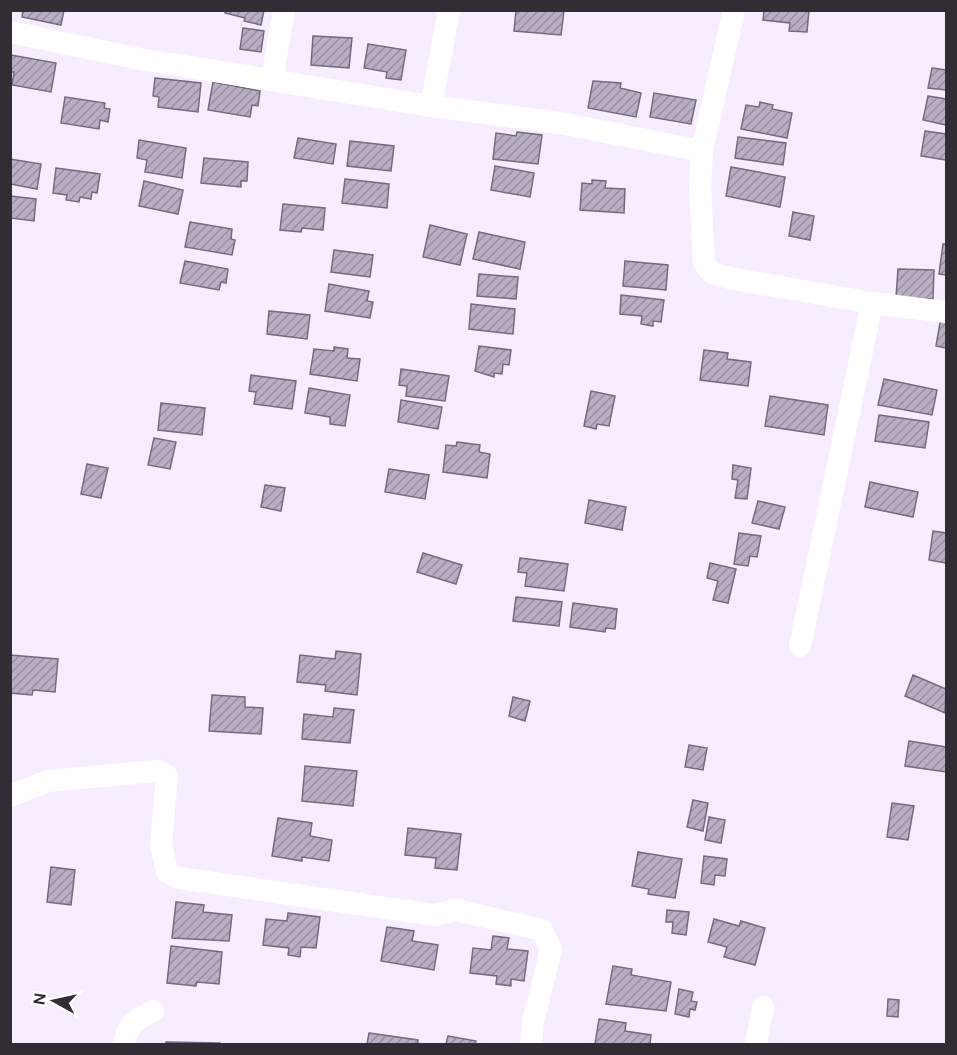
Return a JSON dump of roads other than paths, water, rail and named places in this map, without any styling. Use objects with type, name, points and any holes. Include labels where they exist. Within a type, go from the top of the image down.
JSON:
[{"type":"street","points":[[272,80],[284,10]]},
{"type":"street","points":[[431,106],[449,10]]},
{"type":"street","points":[[734,10],[702,151],[699,187],[702,244],[705,263],[712,273],[872,303],[946,312]]},
{"type":"street","points":[[10,32],[141,59],[431,106],[560,123],[702,151]]},
{"type":"street","points":[[800,646],[872,303]]},
{"type":"street","points":[[10,796],[48,781],[157,771],[167,776],[161,844],[166,872],[179,878],[435,915],[456,910],[542,930],[551,950],[533,1022],[531,1044]]},
{"type":"street","points":[[756,1044],[763,1007]]},
{"type":"street","points":[[124,1044],[126,1031],[136,1018],[153,1011]]}]
